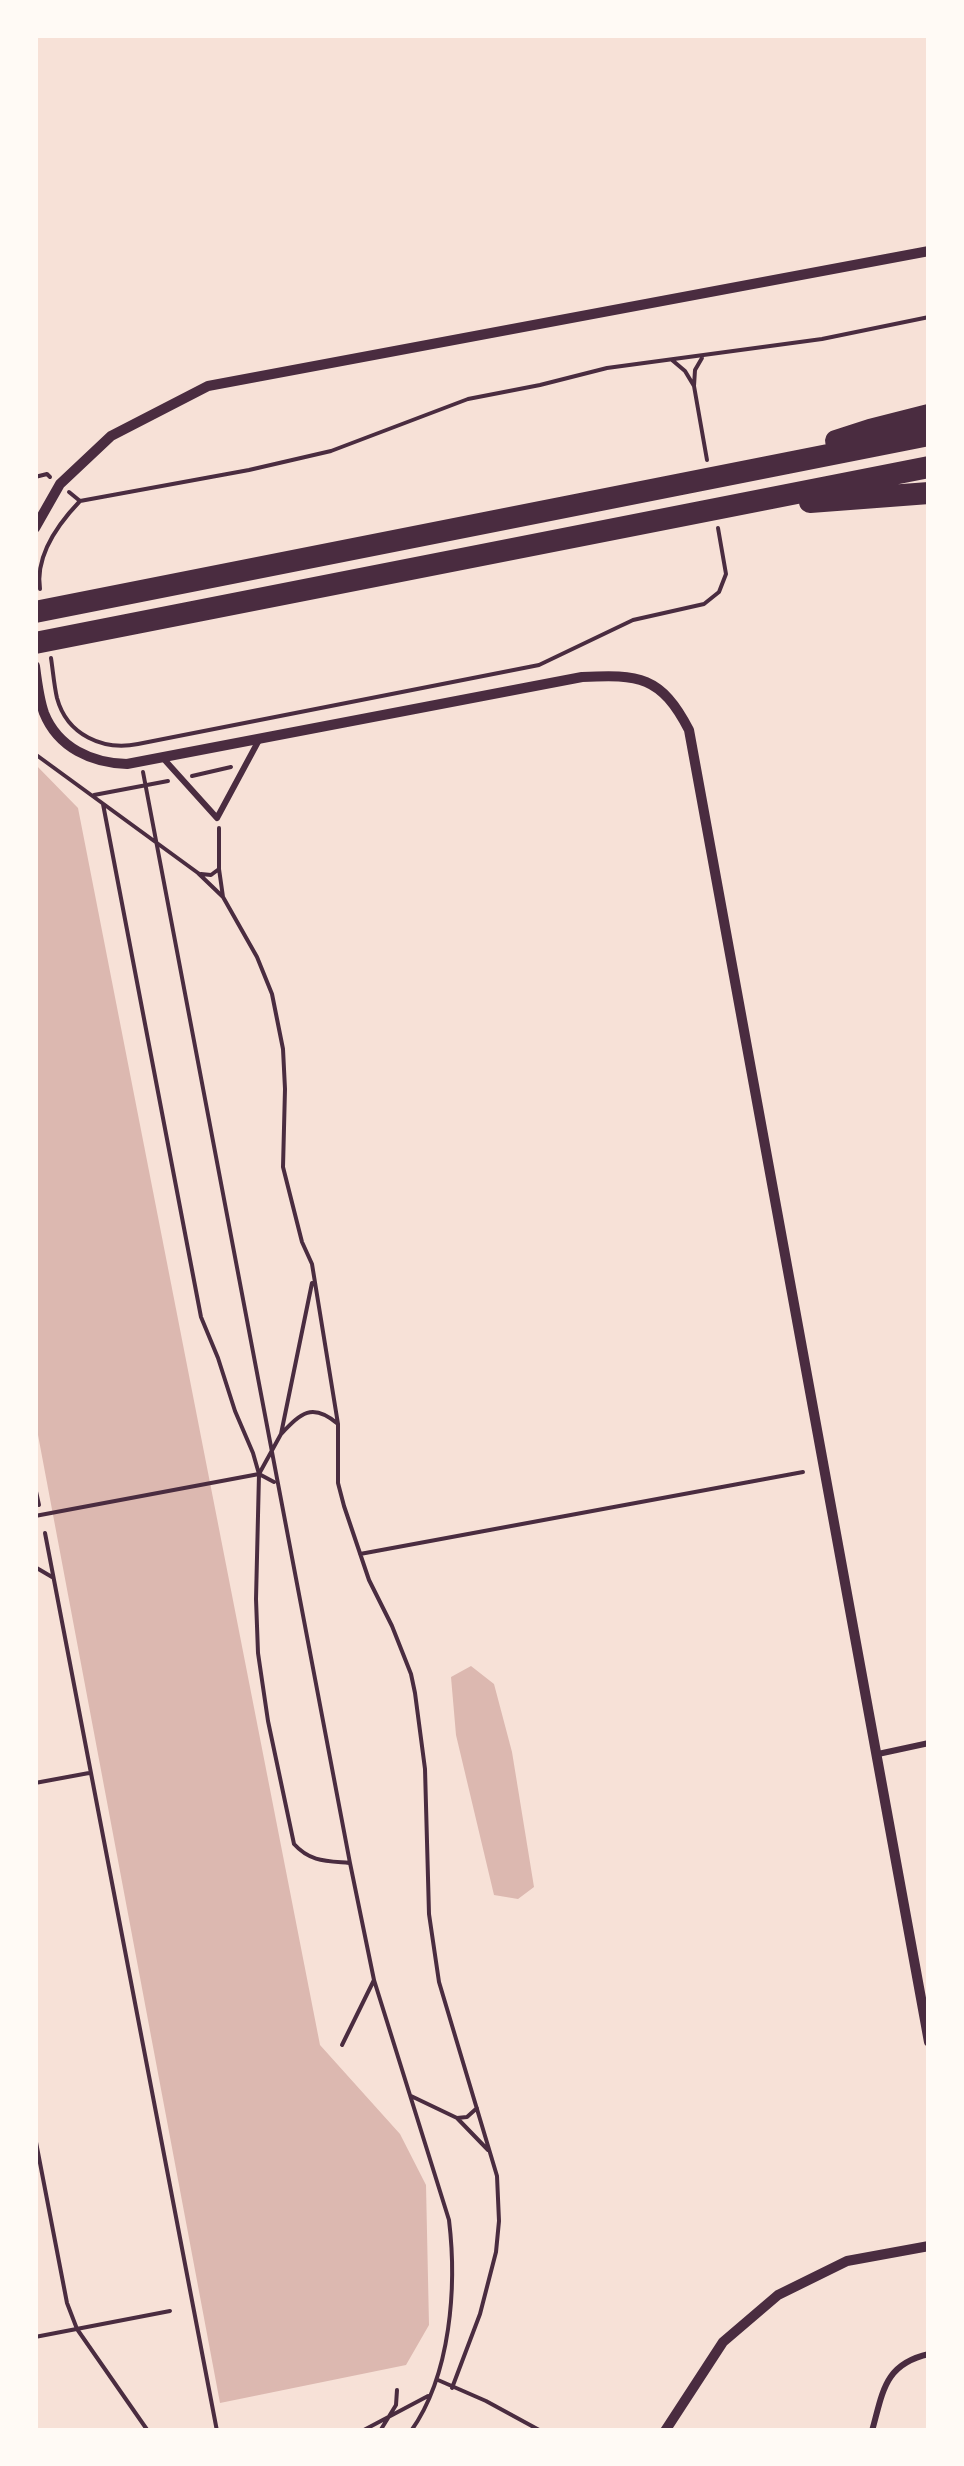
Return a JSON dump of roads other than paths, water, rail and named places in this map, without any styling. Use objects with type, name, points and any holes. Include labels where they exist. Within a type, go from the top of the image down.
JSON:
[{"type":"highway","points":[[752,470],[870,430],[929,416]]},
{"type":"highway","points":[[38,605],[86,601],[929,436]]},
{"type":"highway","points":[[42,646],[91,632],[929,467]]},
{"type":"highway","points":[[757,502],[826,502],[929,493]]},
{"type":"street","points":[[35,528],[60,484],[111,436],[208,386],[929,251]]},
{"type":"street","points":[[35,666],[43,711],[54,732],[74,749],[98,762],[113,764],[582,677],[644,678],[680,714],[689,730],[929,2042]]},
{"type":"street","points":[[666,2431],[723,2342],[778,2296],[848,2261],[929,2246]]},
{"type":"lane","points":[[162,757],[217,818],[259,738]]},
{"type":"lane","points":[[876,1755],[929,1743]]},
{"type":"lane","points":[[872,2431],[884,2387],[898,2366],[929,2354]]}]
